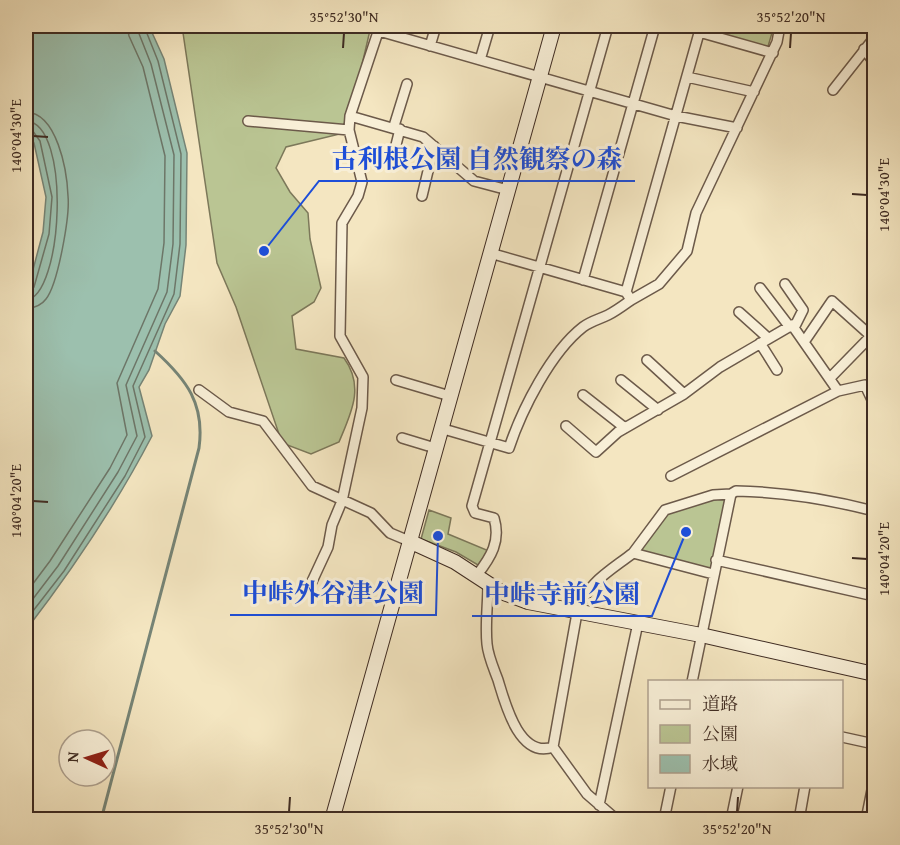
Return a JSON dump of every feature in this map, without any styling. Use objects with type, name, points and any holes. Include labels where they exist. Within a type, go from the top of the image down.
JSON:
[{"type":"street","points":[[430,46],[436,26]]},
{"type":"street","points":[[480,60],[490,26]]},
{"type":"street","points":[[332,819],[554,26]]},
{"type":"street","points":[[553,747],[541,749],[525,739],[516,729],[504,699],[487,647],[483,579],[494,554],[494,518],[475,513],[472,506],[608,26]]},
{"type":"street","points":[[584,280],[655,26]]},
{"type":"street","points":[[440,429],[509,448],[529,403],[549,368],[573,338],[583,327],[609,315],[629,296],[659,284],[687,251],[696,213],[772,53],[780,26]]},
{"type":"street","points":[[309,588],[328,547],[332,525],[342,501],[357,440],[362,408],[363,377],[340,336],[342,223],[358,196],[362,182],[349,130],[350,116],[379,28],[430,46],[589,92],[676,116],[737,128]]},
{"type":"street","points":[[629,296],[700,29],[772,53]]},
{"type":"street","points":[[833,90],[874,38]]},
{"type":"street","points":[[864,49],[874,62]]},
{"type":"street","points":[[687,77],[754,92]]},
{"type":"street","points":[[394,153],[407,84]]},
{"type":"street","points":[[350,116],[423,137],[474,181],[508,190]]},
{"type":"street","points":[[248,121],[349,130]]},
{"type":"street","points":[[422,196],[434,146]]},
{"type":"street","points":[[490,253],[584,280],[629,296]]},
{"type":"street","points":[[566,426],[596,452],[625,428],[684,394],[720,367],[764,340],[792,327],[803,310],[785,284]]},
{"type":"street","points":[[760,288],[804,342],[838,391]]},
{"type":"street","points":[[804,342],[832,301],[871,336],[830,378]]},
{"type":"street","points":[[739,312],[764,340],[777,369]]},
{"type":"street","points":[[647,360],[684,394]]},
{"type":"street","points":[[396,380],[450,396]]},
{"type":"street","points":[[621,380],[658,410]]},
{"type":"street","points":[[671,476],[838,391],[865,385],[874,404]]},
{"type":"street","points":[[199,390],[229,412],[263,421],[312,486],[371,513],[390,533],[528,602],[701,635],[874,674]]},
{"type":"street","points":[[582,395],[625,428]]},
{"type":"street","points":[[402,438],[435,447]]},
{"type":"street","points":[[617,819],[587,794],[553,747],[577,613],[581,600],[594,582],[633,553],[665,510],[713,495],[731,494],[736,491],[786,493],[874,511]]},
{"type":"street","points":[[692,680],[731,494]]},
{"type":"street","points":[[633,553],[713,574]]},
{"type":"street","points":[[716,560],[874,596]]},
{"type":"street","points":[[599,805],[638,623]]},
{"type":"street","points":[[843,737],[874,744]]},
{"type":"street","points":[[866,819],[874,782]]},
{"type":"street","points":[[664,819],[670,788]]},
{"type":"street","points":[[731,819],[738,788]]},
{"type":"street","points":[[798,819],[805,788]]},
{"type":"green space","points":[[182,26],[371,26],[361,69],[345,116],[344,133],[286,147],[276,168],[290,192],[308,213],[310,239],[321,288],[314,302],[292,316],[296,349],[344,358],[354,379],[354,400],[339,442],[311,454],[282,443],[236,307],[217,263]]},
{"type":"green space","points":[[701,26],[774,26],[767,50],[699,32]]},
{"type":"green space","points":[[731,494],[713,574],[633,553],[665,510]]},
{"type":"green space","points":[[429,510],[451,518],[448,534],[489,551],[478,565],[456,552],[421,539]]},
{"type":"water","points":[[26,26],[149,26],[164,59],[187,153],[186,245],[180,296],[165,324],[149,370],[139,387],[152,436],[124,487],[93,536],[26,630],[26,296],[43,232],[46,197],[34,143],[26,131]]},
{"type":"waterway","points":[[101,820],[199,448],[199,418],[191,394],[176,372],[155,351]]},
{"type":"place","name":"古利根公園 自然観察の森","points":[[264,251]]},
{"type":"place","name":"中峠寺前公園","points":[[686,532]]},
{"type":"place","name":"中峠外谷津公園","points":[[438,536]]}]
